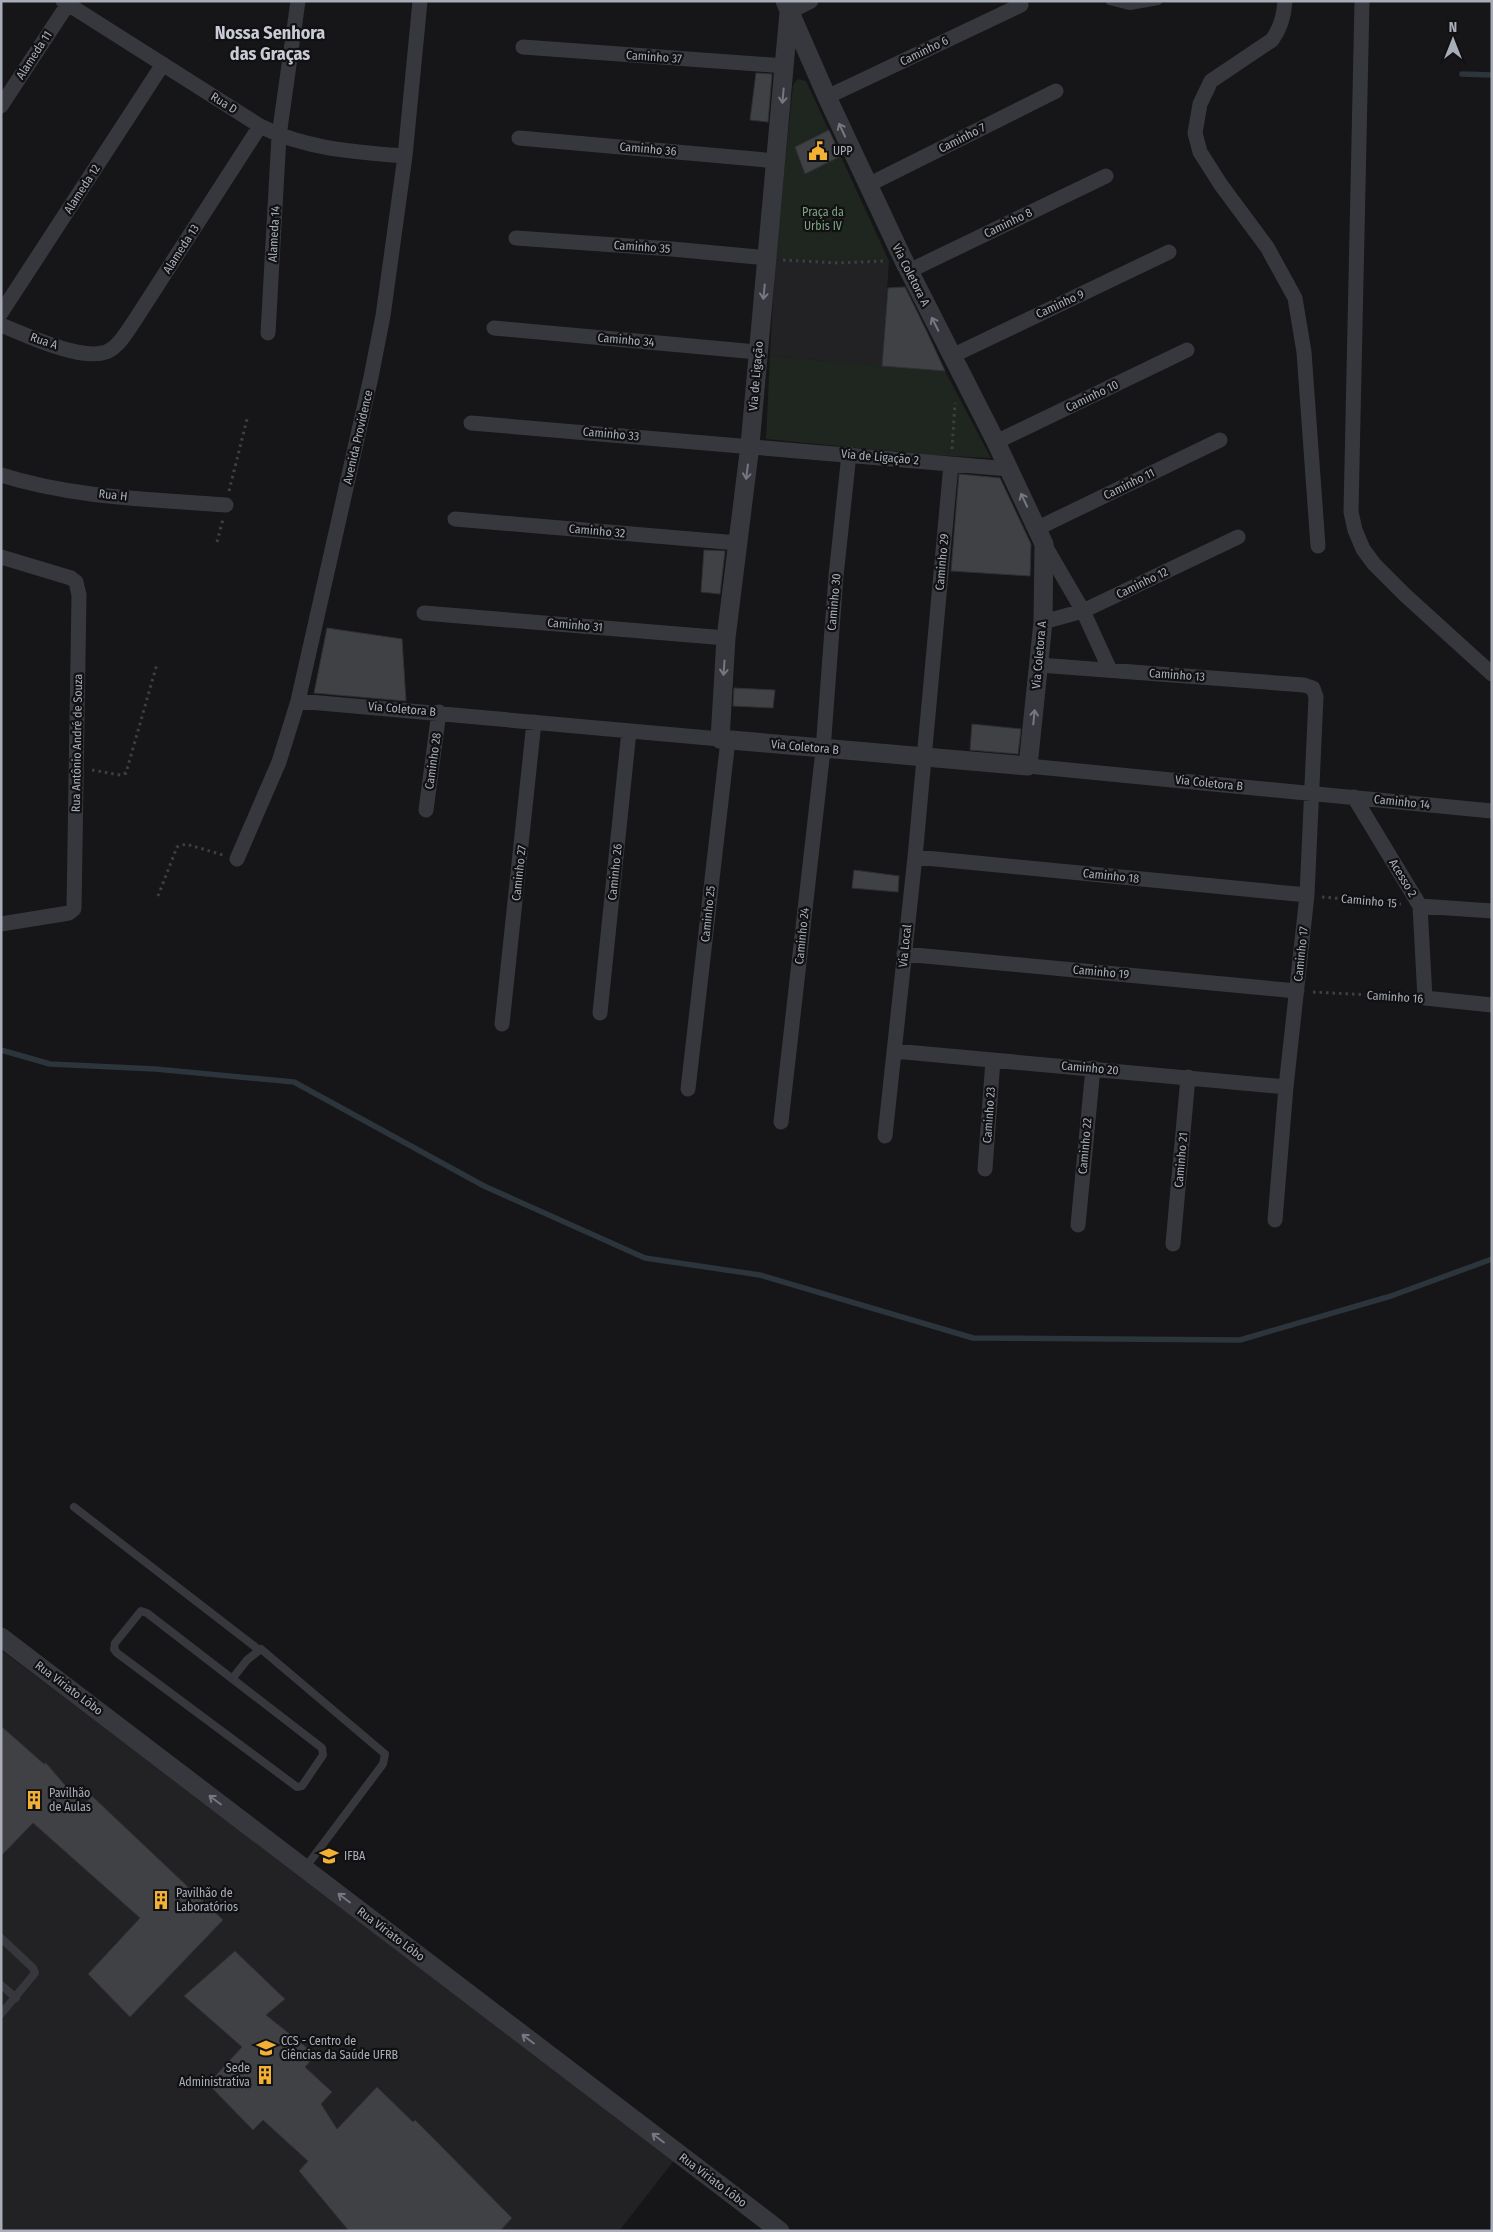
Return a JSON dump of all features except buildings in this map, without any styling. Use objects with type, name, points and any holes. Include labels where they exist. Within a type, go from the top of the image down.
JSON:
[{"type":"street","name":"Alameda 14","points":[[268,333],[279,136],[298,1]]},
{"type":"street","name":"Avenida Providence","points":[[237,859],[279,762],[298,701],[378,342],[405,156],[420,1]]},
{"type":"street","points":[[787,7],[811,1]]},
{"type":"street","points":[[1285,1],[1279,32],[1272,40],[1211,81],[1200,104],[1195,133],[1200,152],[1221,185],[1267,247],[1295,298],[1304,352],[1318,546]]},
{"type":"street","points":[[1362,1],[1351,512],[1355,530],[1363,549],[1374,564],[1405,595],[1492,674]]},
{"type":"street","name":"Rua D","points":[[65,3],[260,126],[279,136],[321,147],[405,156]]},
{"type":"street","name":"Alameda 11","points":[[1,106],[65,3]]},
{"type":"street","name":"Caminho 6","points":[[827,98],[1021,5]]},
{"type":"street","name":"Via de Ligação","points":[[724,739],[726,638],[750,446],[757,352],[777,161],[785,66],[787,7]]},
{"type":"street","name":"Via Coletora A","points":[[787,7],[827,98],[906,265],[1009,468],[1041,536],[1083,611],[1110,670]]},
{"type":"street","name":"Caminho 37","points":[[523,48],[785,66]]},
{"type":"street","name":"Alameda 12","points":[[1,313],[163,64]]},
{"type":"street","name":"Caminho 7","points":[[868,185],[1056,91]]},
{"type":"street","name":"Alameda 13","points":[[87,354],[107,352],[124,336],[260,126]]},
{"type":"street","name":"Caminho 36","points":[[520,138],[777,161]]},
{"type":"street","name":"Caminho 8","points":[[906,265],[1106,176]]},
{"type":"street","name":"Caminho 35","points":[[516,238],[768,258]]},
{"type":"street","name":"Caminho 9","points":[[952,356],[1169,252]]},
{"type":"street","name":"Rua A","points":[[1,325],[87,354]]},
{"type":"street","name":"Caminho 34","points":[[494,328],[757,352]]},
{"type":"street","name":"Caminho 10","points":[[996,442],[1188,350]]},
{"type":"street","name":"Caminho 33","points":[[471,423],[750,446]]},
{"type":"street","name":"Caminho 11","points":[[1041,536],[1220,440]]},
{"type":"street","name":"Via de Ligação 2","points":[[750,446],[1009,468]]},
{"type":"street","name":"Caminho 30","points":[[823,750],[836,576],[850,454]]},
{"type":"street","name":"Caminho 29","points":[[924,757],[951,464]]},
{"type":"street","name":"Rua H","points":[[1,475],[31,484],[70,491],[226,505]]},
{"type":"street","name":"Caminho 32","points":[[455,519],[738,543]]},
{"type":"street","name":"Via Coletora A","points":[[1028,766],[1043,622],[1041,536]]},
{"type":"street","name":"Caminho 12","points":[[1043,622],[1083,611],[1238,537]]},
{"type":"street","name":"Rua Antônio André de Souza","points":[[1,558],[72,578],[76,582],[79,595],[73,911],[1,924]]},
{"type":"street","name":"Caminho 31","points":[[424,613],[726,638]]},
{"type":"street","name":"Caminho 13","points":[[1039,665],[1304,685],[1313,688]]},
{"type":"street","name":"Caminho 17","points":[[1275,1220],[1286,1087],[1307,895],[1316,697],[1313,688]]},
{"type":"street","name":"Via Coletora B","points":[[298,701],[440,712],[823,750],[1028,766],[1312,794]]},
{"type":"street","name":"Caminho 28","points":[[426,810],[440,712]]},
{"type":"street","name":"Caminho 27","points":[[502,1024],[534,722]]},
{"type":"street","name":"Caminho 26","points":[[600,1013],[629,731]]},
{"type":"street","name":"Caminho 25","points":[[688,1089],[724,739]]},
{"type":"street","name":"Caminho 24","points":[[781,1122],[823,750]]},
{"type":"street","name":"Via Local","points":[[885,1136],[924,757]]},
{"type":"street","name":"Caminho 14","points":[[1312,794],[1492,811]]},
{"type":"street","name":"Acesso 2","points":[[1354,797],[1420,906],[1425,998]]},
{"type":"street","name":"Caminho 18","points":[[915,857],[1307,895]]},
{"type":"street","points":[[1420,906],[1492,911]]},
{"type":"street","name":"Caminho 19","points":[[904,954],[1298,991]]},
{"type":"street","name":"Caminho 16","points":[[1425,998],[1492,1005]]},
{"type":"street","name":"Caminho 20","points":[[894,1052],[1093,1068],[1286,1087]]},
{"type":"street","name":"Caminho 23","points":[[985,1169],[993,1060]]},
{"type":"street","name":"Caminho 22","points":[[1078,1225],[1093,1068]]},
{"type":"street","name":"Caminho 21","points":[[1173,1244],[1188,1077]]},
{"type":"street","name":"Rua Viriato Lôbo","points":[[1,1637],[780,2231]]},
{"type":"lane","points":[[1110,1],[1130,6],[1158,1]]},
{"type":"lane","points":[[74,1507],[258,1649],[263,1650],[385,1754],[383,1764],[304,1868]]},
{"type":"lane","points":[[143,1612],[232,1679],[323,1750],[322,1757],[300,1788],[117,1654],[114,1646],[139,1613],[143,1612]]},
{"type":"lane","points":[[232,1679],[258,1649]]},
{"type":"lane","points":[[1,1938],[35,1971],[34,1977],[1,2014]]},
{"type":"lane","points":[[1,1984],[16,1998]]},
{"type":"path","points":[[768,258],[906,265]]},
{"type":"path","points":[[951,464],[956,396]]},
{"type":"path","points":[[217,542],[247,419]]},
{"type":"path","points":[[76,766],[120,775],[126,773],[157,664]]},
{"type":"path","points":[[158,896],[177,848],[186,844],[237,859]]},
{"type":"path","name":"Caminho 15","points":[[1307,895],[1420,906]]},
{"type":"path","name":"Caminho 16","points":[[1298,991],[1425,998]]},
{"type":"shaded area","points":[[775,259],[831,263],[889,261],[882,366],[770,356]]},
{"type":"shaded area","name":"CCS - Centro de Ciências da Saúde UFRB","points":[[1,1650],[676,2158],[619,2231],[1,2231]]},
{"type":"green space","name":"Praça da Urbis IV","points":[[798,79],[806,81],[889,261],[831,263],[775,259],[793,85]]},
{"type":"green space","points":[[770,356],[945,371],[991,458],[931,455],[766,439]]},
{"type":"waterway","points":[[1462,74],[1492,75]]},
{"type":"waterway","points":[[1,1050],[50,1064],[155,1069],[294,1082],[484,1186],[645,1258],[760,1275],[973,1338],[1240,1340],[1391,1296],[1492,1259]]},
{"type":"place","name":"UPP","points":[[818,151]]},
{"type":"place","name":"Pavilhão de Aulas","points":[[34,1800]]},
{"type":"place","name":"IFBA","points":[[329,1856]]},
{"type":"place","name":"Pavilhão de Laboratórios","points":[[161,1900]]},
{"type":"place","name":"CCS - Centro de Ciências da Saúde UFRB","points":[[266,2048]]},
{"type":"place","name":"Sede Administrativa","points":[[265,2075]]},
{"type":"district","name":"Nossa Senhora das Graças","points":[[270,43]]}]
